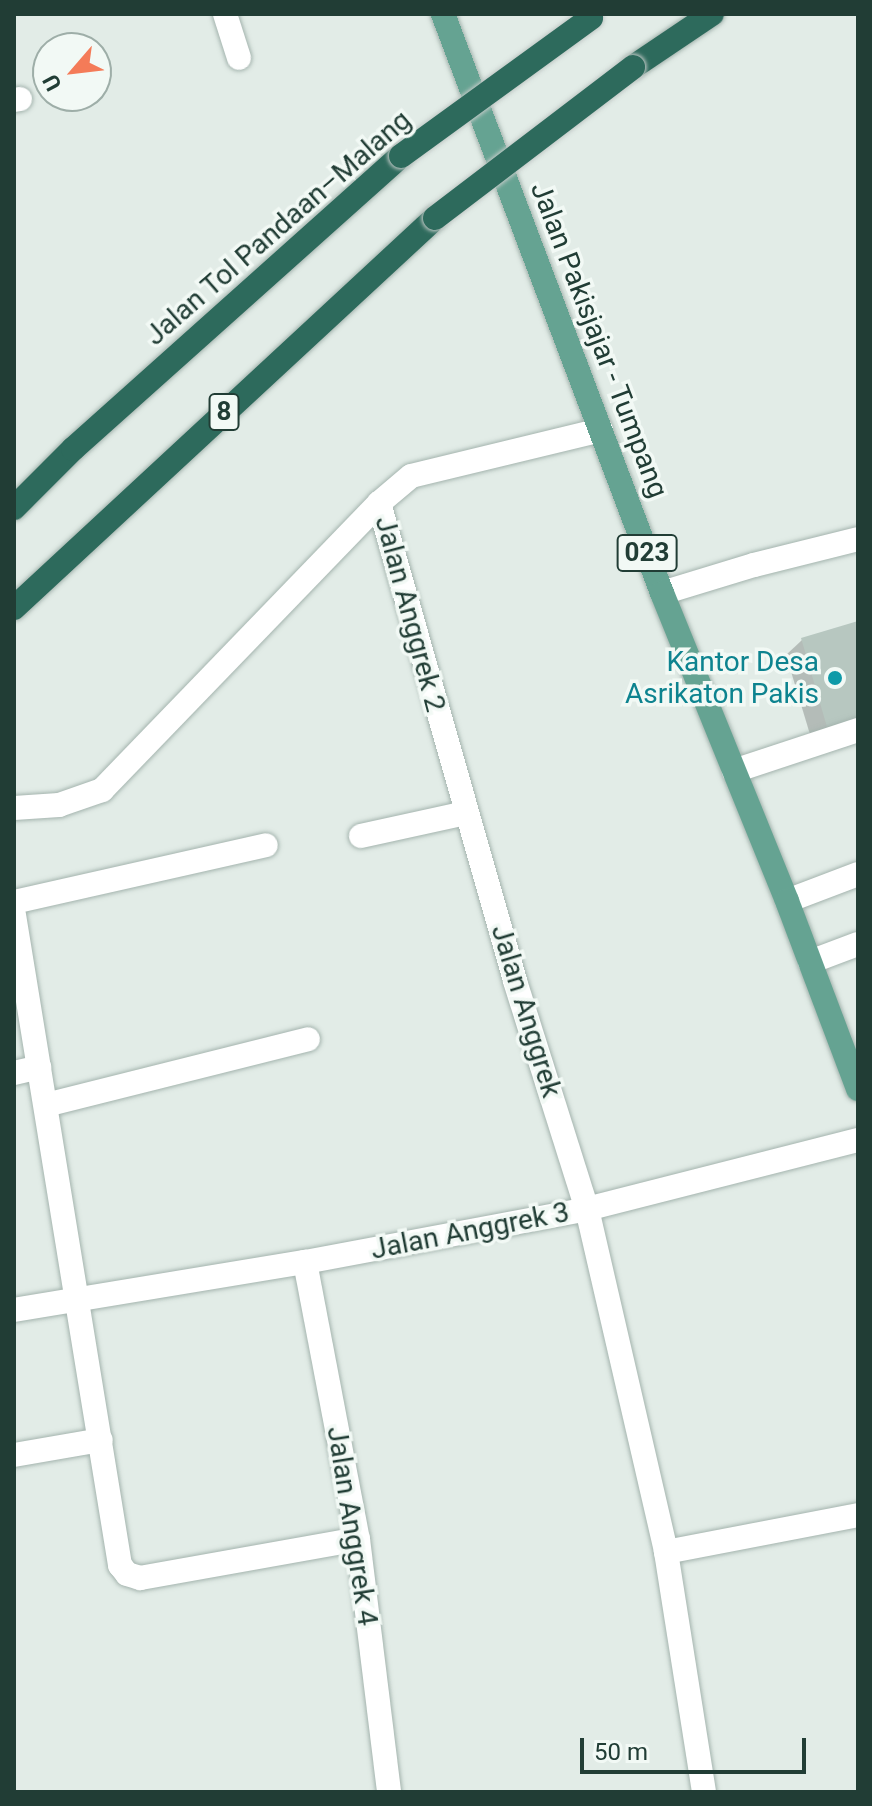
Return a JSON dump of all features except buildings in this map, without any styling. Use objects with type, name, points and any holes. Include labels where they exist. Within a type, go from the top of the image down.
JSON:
[{"type":"highway","name":"8","points":[[14,608],[435,218],[633,67],[712,14]]},
{"type":"highway","name":"Jalan Tol Pandaan–Malang","points":[[14,508],[73,449],[401,156],[594,16]]},
{"type":"main road","name":"Jalan Pakisjajar - Tumpang","points":[[443,14],[662,593],[787,901],[858,1089]]},
{"type":"street","points":[[225,14],[239,58]]},
{"type":"street","name":"Jalan Anggrek 2","points":[[466,813],[379,503],[411,476],[601,430]]},
{"type":"street","points":[[14,808],[59,805],[102,790],[379,503]]},
{"type":"street","points":[[662,593],[754,565],[858,539]]},
{"type":"street","points":[[734,771],[858,730]]},
{"type":"street","points":[[361,836],[466,813]]},
{"type":"street","name":"Jalan Anggrek","points":[[466,813],[587,1209],[666,1552],[704,1792]]},
{"type":"street","points":[[14,902],[266,845]]},
{"type":"street","points":[[787,901],[858,874]]},
{"type":"street","points":[[14,915],[120,1565],[127,1574],[140,1578],[358,1539]]},
{"type":"street","points":[[810,962],[858,944]]},
{"type":"street","points":[[46,1105],[308,1039]]},
{"type":"street","points":[[14,1073],[39,1067]]},
{"type":"street","name":"Jalan Anggrek 3","points":[[14,1310],[78,1297],[305,1262],[587,1209],[858,1140]]},
{"type":"street","name":"Jalan Anggrek 4","points":[[305,1262],[358,1539],[389,1792]]},
{"type":"street","points":[[14,1455],[101,1440]]},
{"type":"street","points":[[666,1552],[858,1515]]},
{"type":"place","name":"Kantor Desa Asrikaton Pakis","points":[[835,678]]}]
